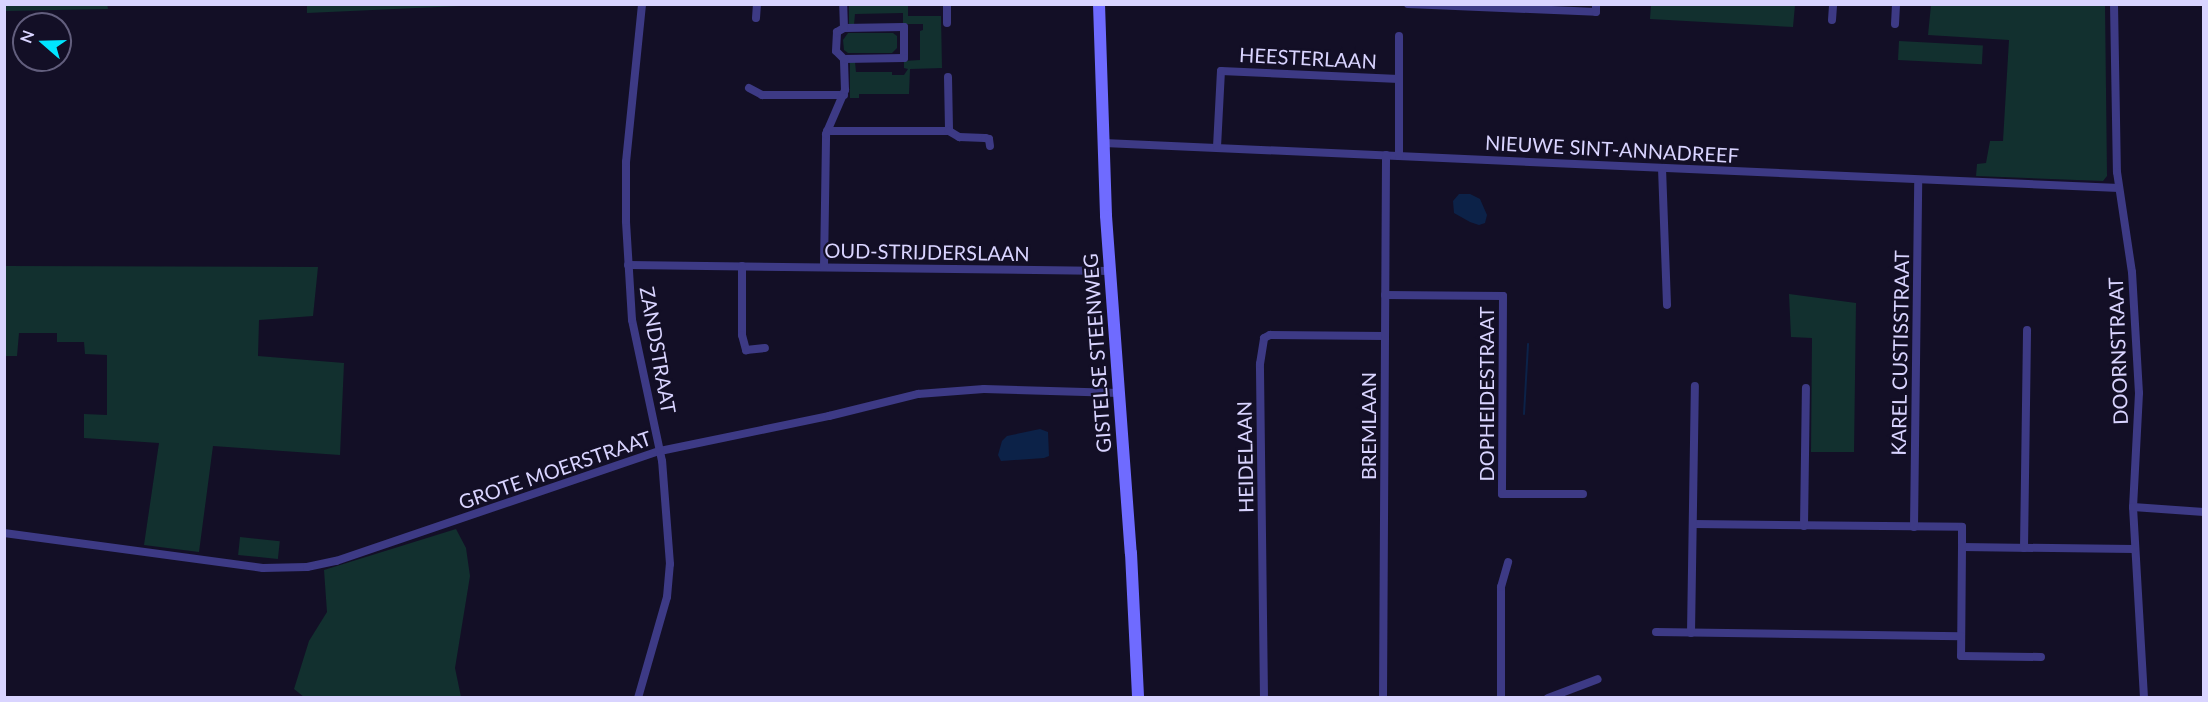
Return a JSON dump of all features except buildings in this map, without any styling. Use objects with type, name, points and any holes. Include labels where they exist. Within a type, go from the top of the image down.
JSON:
[{"type":"main road","name":"GISTELSE STEENWEG","points":[[1099,4],[1110,271],[1136,618],[1138,698]]},
{"type":"street","name":"ZANDSTRAAT","points":[[638,698],[664,609],[669,578],[668,515],[660,451],[636,343],[628,265],[626,162],[642,4]]},
{"type":"street","points":[[756,18],[757,4]]},
{"type":"street","points":[[843,4],[844,28]]},
{"type":"street","points":[[947,4],[947,23]]},
{"type":"street","points":[[1408,4],[1596,8]]},
{"type":"street","points":[[1832,20],[1833,4]]},
{"type":"street","points":[[1895,24],[1896,4]]},
{"type":"street","name":"DOORNSTRAAT","points":[[2114,4],[2119,188],[2131,265],[2139,393],[2133,507],[2144,698]]},
{"type":"street","points":[[824,267],[826,131],[844,95],[844,59],[836,51],[837,32],[844,28],[904,27],[904,58],[844,59]]},
{"type":"street","name":"HEESTERLAAN","points":[[1400,36],[1400,156]]},
{"type":"street","name":"HEESTERLAAN","points":[[1217,147],[1221,70],[1399,79]]},
{"type":"street","points":[[948,77],[949,130]]},
{"type":"street","points":[[749,88],[762,95],[844,95]]},
{"type":"street","points":[[826,131],[949,130],[959,137],[985,138],[989,140],[990,146]]},
{"type":"street","name":"NIEUWE SINT-ANNADREEF","points":[[1104,143],[2119,188]]},
{"type":"street","name":"BREMLAAN","points":[[1383,698],[1386,155]]},
{"type":"street","points":[[1662,168],[1667,305]]},
{"type":"street","name":"KAREL CUSTISSTRAAT","points":[[1914,527],[1918,180]]},
{"type":"street","name":"OUD-STRIJDERSLAAN","points":[[628,265],[1110,271]]},
{"type":"street","points":[[742,266],[742,335],[746,350],[765,348]]},
{"type":"street","name":"DOPHEIDESTRAAT","points":[[1385,295],[1503,296],[1502,494],[1583,494]]},
{"type":"street","points":[[2024,548],[2027,330]]},
{"type":"street","name":"HEIDELAAN","points":[[1264,698],[1260,364],[1264,338],[1270,334],[1385,336]]},
{"type":"street","points":[[1691,633],[1695,386]]},
{"type":"street","points":[[1804,525],[1806,388]]},
{"type":"street","name":"GROTE MOERSTRAAT","points":[[4,532],[257,568],[307,567],[336,561],[384,546],[660,451],[931,392],[1003,389],[1119,393]]},
{"type":"street","points":[[2133,507],[2204,512]]},
{"type":"street","points":[[1693,524],[1962,527],[1960,656],[2041,657]]},
{"type":"street","points":[[1962,547],[2134,549]]},
{"type":"street","points":[[1501,698],[1501,587],[1508,562]]},
{"type":"street","points":[[1656,632],[1961,636]]},
{"type":"street","points":[[1548,698],[1598,680]]},
{"type":"green space","points":[[107,4],[108,9],[5,11],[5,5]]},
{"type":"green space","points":[[307,4],[482,4],[482,5],[307,13]]},
{"type":"green space","points":[[849,5],[908,5],[908,16],[941,16],[942,68],[910,69],[909,94],[859,94],[859,98],[850,98],[850,62],[855,62],[856,72],[892,72],[892,75],[904,75],[908,69],[904,68],[904,61],[920,60],[920,31],[923,30],[923,24],[903,24],[903,13],[855,14],[854,25],[849,25]]},
{"type":"green space","points":[[1651,5],[1795,5],[1793,27],[1650,19]]},
{"type":"green space","points":[[1931,5],[2105,5],[2107,176],[2103,181],[1976,176],[1977,164],[1986,163],[1990,141],[2003,141],[2009,40],[1928,35]]},
{"type":"green space","points":[[848,33],[893,33],[897,36],[897,48],[892,53],[848,53],[844,50],[843,40]]},
{"type":"green space","points":[[1899,41],[1983,45],[1982,64],[1898,60]]},
{"type":"green space","points":[[4,266],[318,267],[313,316],[259,320],[258,356],[344,363],[340,455],[213,446],[199,552],[144,545],[159,443],[84,438],[84,414],[107,415],[107,355],[85,354],[84,342],[57,342],[57,333],[19,333],[17,356],[5,356]]},
{"type":"green space","points":[[1789,294],[1856,303],[1854,452],[1811,452],[1812,338],[1791,337]]},
{"type":"green space","points":[[456,529],[466,548],[470,576],[455,668],[461,697],[304,697],[294,689],[309,641],[327,612],[324,570]]},
{"type":"green space","points":[[240,537],[280,541],[278,559],[238,555]]},
{"type":"water","points":[[1459,194],[1470,194],[1480,199],[1487,215],[1485,223],[1479,225],[1454,213],[1453,201]]},
{"type":"water","points":[[1040,429],[1048,432],[1049,456],[1001,461],[998,455],[1002,441],[1007,436]]},
{"type":"waterway","points":[[1524,414],[1528,344]]}]
